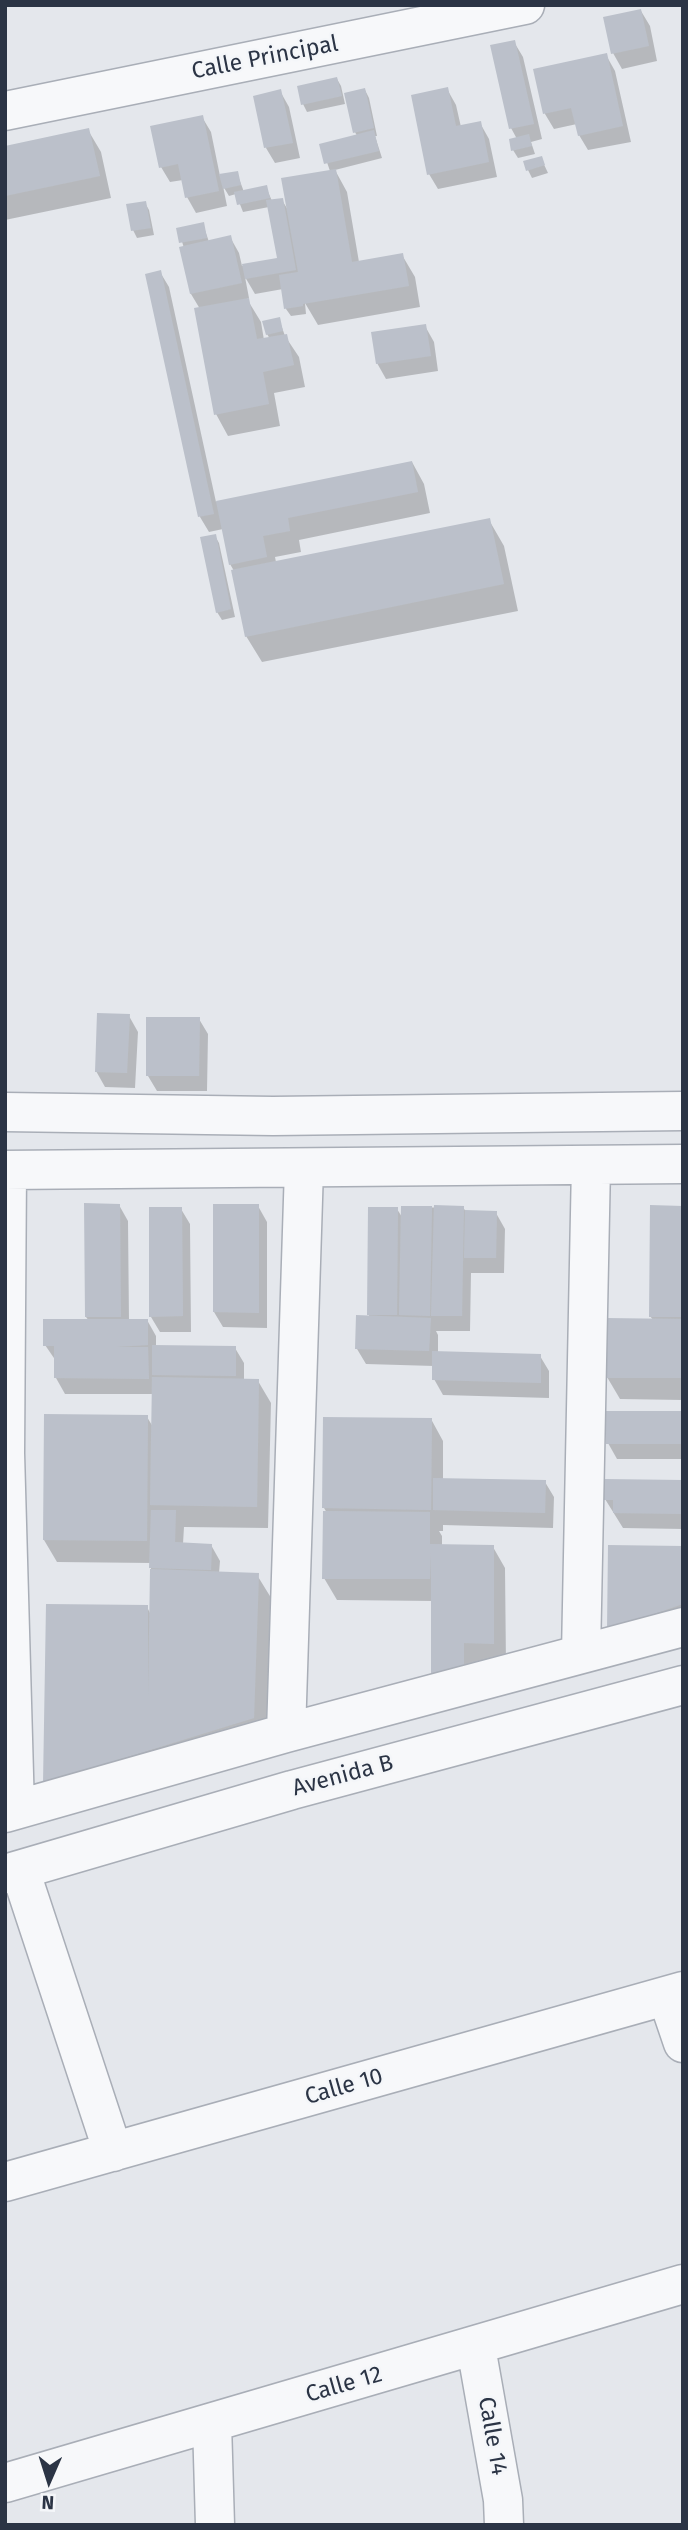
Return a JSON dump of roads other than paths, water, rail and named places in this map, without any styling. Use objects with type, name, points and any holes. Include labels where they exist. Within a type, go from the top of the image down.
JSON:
[{"type":"street","name":"Calle Principal","points":[[5,111],[524,5]]},
{"type":"street","points":[[5,1112],[273,1116],[683,1111]]},
{"type":"street","points":[[683,1164],[6,1170],[5,1453],[10,1811],[286,1733],[683,1627]]},
{"type":"street","points":[[582,1654],[591,1165]]},
{"type":"street","points":[[286,1733],[304,1168]]},
{"type":"street","name":"Avenida B","points":[[12,1872],[292,1790],[683,1685]]},
{"type":"street","points":[[12,1872],[113,2152]]},
{"type":"street","points":[[675,1994],[683,2043]]},
{"type":"street","name":"Calle 10","points":[[5,2182],[675,1994]]},
{"type":"street","name":"Calle 12","points":[[5,2483],[476,2347],[683,2284]]},
{"type":"street","name":"Calle 14","points":[[476,2347],[503,2500],[504,2525]]},
{"type":"street","points":[[212,2423],[215,2525]]}]
